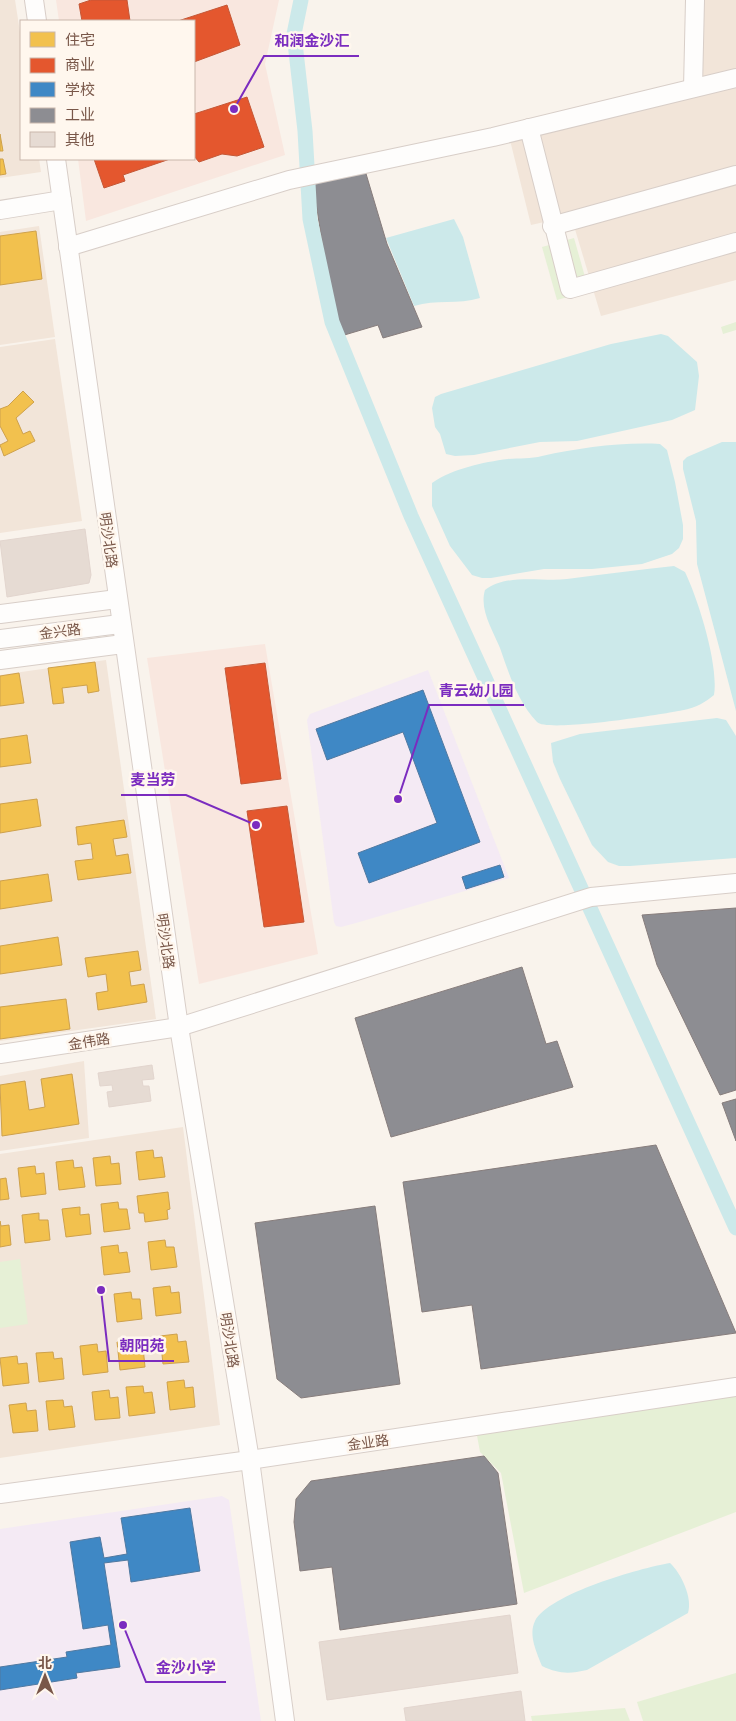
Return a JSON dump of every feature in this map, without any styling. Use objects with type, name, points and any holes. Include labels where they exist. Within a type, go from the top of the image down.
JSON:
[{"type":"street","points":[[34,0],[37,20]]},
{"type":"street","points":[[693,88],[695,0]]},
{"type":"street","points":[[68,247],[289,180],[529,128],[736,78]]},
{"type":"street","points":[[529,128],[552,226],[570,289],[736,242]]},
{"type":"street","name":"明沙北路","points":[[56,160],[120,624],[179,1027],[250,1460],[285,1721]]},
{"type":"street","points":[[552,226],[736,175]]},
{"type":"street","points":[[0,210],[62,200]]},
{"type":"street","points":[[0,614],[117,598]]},
{"type":"street","name":"金兴路","points":[[0,639],[120,624]]},
{"type":"street","points":[[0,660],[123,644]]},
{"type":"street","name":"金伟路","points":[[0,1054],[179,1027],[584,900],[736,884]]},
{"type":"street","name":"金业路","points":[[0,1494],[250,1460],[736,1388]]},
{"type":"shaded area","points":[[0,0],[15,0],[20,32],[20,160],[39,160],[41,172],[0,178]]},
{"type":"shaded area","points":[[56,0],[279,0],[265,64],[285,155],[86,221],[78,160],[195,160],[195,20],[59,20]]},
{"type":"shaded area","points":[[699,0],[736,0],[736,280],[601,316],[571,216],[531,225],[507,128],[687,82]]},
{"type":"shaded area","points":[[39,226],[55,337],[0,345],[0,232]]},
{"type":"shaded area","points":[[55,339],[82,521],[0,533],[0,347]]},
{"type":"shaded area","points":[[265,644],[318,954],[199,984],[147,658]]},
{"type":"shaded area","points":[[106,660],[156,1019],[0,1041],[0,675]]},
{"type":"shaded area","points":[[428,670],[509,878],[356,923],[341,927],[336,926],[307,720],[310,714]]},
{"type":"shaded area","points":[[84,1061],[89,1138],[0,1151],[0,1076]]},
{"type":"shaded area","points":[[183,1127],[220,1425],[0,1458],[0,1154]]},
{"type":"shaded area","points":[[222,1496],[229,1500],[261,1721],[0,1721],[0,1529]]},
{"type":"green space","points":[[574,238],[589,291],[557,300],[542,247]]},
{"type":"green space","points":[[736,322],[736,330],[723,334],[721,327]]},
{"type":"green space","points":[[20,1259],[28,1324],[0,1328],[0,1262]]},
{"type":"green space","points":[[736,1392],[736,1512],[524,1593],[501,1473],[480,1452],[476,1430]]},
{"type":"green space","points":[[736,1673],[736,1721],[643,1721],[637,1702]]},
{"type":"green space","points":[[625,1708],[630,1721],[532,1721],[531,1716]]},
{"type":"water","points":[[454,219],[463,237],[480,298],[414,306],[386,238]]},
{"type":"water","points":[[661,334],[668,336],[697,362],[699,376],[695,410],[672,420],[577,441],[540,442],[474,455],[455,456],[446,454],[440,434],[435,427],[432,408],[435,397],[611,344]]},
{"type":"water","points":[[722,442],[736,442],[736,711],[697,564],[696,521],[683,469],[683,461],[687,457]]},
{"type":"water","points":[[660,444],[667,450],[675,482],[683,525],[683,539],[679,548],[672,554],[642,564],[592,569],[544,569],[482,578],[472,575],[450,546],[432,506],[432,483],[449,474],[478,464],[498,460],[534,458],[600,446]]},
{"type":"water","points":[[674,566],[685,572],[696,598],[710,650],[715,682],[714,695],[692,708],[654,715],[583,724],[545,725],[537,722],[524,706],[488,620],[484,605],[485,590],[494,585],[514,580],[557,580]]},
{"type":"water","points":[[717,718],[726,720],[736,736],[736,858],[630,866],[619,866],[608,862],[592,845],[560,779],[553,762],[551,743],[580,734]]},
{"type":"water","points":[[670,1563],[685,1586],[689,1600],[688,1613],[587,1670],[564,1672],[554,1671],[542,1666],[532,1632],[535,1621],[544,1611],[558,1601],[596,1584],[638,1570]]},
{"type":"building: 住宅","points":[[0,134],[3,151],[0,151]]},
{"type":"building: 住宅","points":[[0,159],[3,159],[6,174],[0,175]]},
{"type":"building: 住宅","points":[[36,231],[42,279],[0,285],[0,236]]},
{"type":"building: 住宅","points":[[23,391],[34,402],[16,418],[23,434],[30,431],[35,441],[4,456],[0,445],[8,441],[0,426],[0,409],[8,406]]},
{"type":"building: 住宅","points":[[95,662],[99,691],[88,693],[87,685],[62,688],[64,703],[53,704],[48,668]]},
{"type":"building: 住宅","points":[[19,673],[24,703],[0,706],[0,676]]},
{"type":"building: 住宅","points":[[27,735],[31,763],[0,767],[0,739]]},
{"type":"building: 住宅","points":[[37,799],[41,826],[0,833],[0,804]]},
{"type":"building: 住宅","points":[[124,820],[127,837],[113,839],[116,856],[128,854],[131,873],[78,880],[75,861],[93,859],[91,843],[78,845],[76,827]]},
{"type":"building: 住宅","points":[[48,874],[52,901],[0,909],[0,881]]},
{"type":"building: 住宅","points":[[58,937],[62,965],[0,974],[0,946]]},
{"type":"building: 住宅","points":[[138,951],[141,970],[129,972],[131,986],[144,984],[147,1002],[98,1010],[96,993],[108,991],[106,974],[88,977],[85,958]]},
{"type":"building: 住宅","points":[[66,999],[70,1029],[0,1039],[0,1007]]},
{"type":"building: 住宅","points":[[72,1074],[79,1124],[2,1136],[0,1085],[25,1081],[29,1110],[45,1107],[41,1079]]},
{"type":"building: 住宅","points":[[153,1150],[154,1158],[162,1157],[165,1177],[139,1180],[136,1152]]},
{"type":"building: 住宅","points":[[110,1156],[111,1164],[119,1163],[121,1184],[96,1186],[93,1158]]},
{"type":"building: 住宅","points":[[73,1160],[74,1168],[82,1167],[85,1187],[59,1190],[56,1162]]},
{"type":"building: 住宅","points":[[35,1166],[36,1174],[44,1173],[46,1194],[21,1197],[18,1168]]},
{"type":"building: 住宅","points":[[6,1178],[9,1199],[0,1200],[0,1179]]},
{"type":"building: 住宅","points":[[168,1192],[170,1209],[167,1210],[168,1219],[145,1222],[144,1213],[139,1213],[137,1196]]},
{"type":"building: 住宅","points":[[118,1202],[119,1209],[127,1209],[130,1229],[104,1232],[101,1204]]},
{"type":"building: 住宅","points":[[80,1207],[80,1215],[89,1214],[91,1234],[66,1237],[62,1209]]},
{"type":"building: 住宅","points":[[39,1213],[39,1220],[48,1220],[50,1240],[25,1243],[22,1215]]},
{"type":"building: 住宅","points":[[0,1221],[1,1226],[9,1225],[11,1245],[0,1247]]},
{"type":"building: 住宅","points":[[165,1240],[166,1247],[174,1247],[177,1267],[151,1270],[148,1242]]},
{"type":"building: 住宅","points":[[118,1245],[119,1253],[127,1252],[130,1272],[104,1275],[101,1247]]},
{"type":"building: 住宅","points":[[170,1286],[171,1293],[179,1292],[181,1313],[156,1316],[153,1288]]},
{"type":"building: 住宅","points":[[131,1292],[132,1299],[140,1299],[142,1319],[117,1322],[114,1294]]},
{"type":"building: 住宅","points":[[177,1334],[178,1342],[186,1341],[189,1362],[163,1364],[160,1336]]},
{"type":"building: 住宅","points":[[134,1340],[134,1348],[143,1347],[145,1367],[120,1370],[117,1342]]},
{"type":"building: 住宅","points":[[97,1344],[98,1352],[106,1351],[108,1372],[83,1375],[80,1346]]},
{"type":"building: 住宅","points":[[53,1352],[54,1359],[62,1358],[64,1379],[39,1382],[36,1353]]},
{"type":"building: 住宅","points":[[17,1356],[18,1364],[27,1363],[29,1383],[3,1386],[0,1358]]},
{"type":"building: 住宅","points":[[184,1380],[185,1388],[193,1387],[195,1407],[170,1410],[167,1382]]},
{"type":"building: 住宅","points":[[143,1386],[144,1393],[152,1392],[155,1413],[129,1416],[126,1387]]},
{"type":"building: 住宅","points":[[109,1390],[110,1398],[118,1397],[120,1418],[95,1420],[92,1392]]},
{"type":"building: 住宅","points":[[63,1400],[64,1407],[72,1406],[75,1427],[49,1430],[46,1401]]},
{"type":"building: 住宅","points":[[26,1403],[27,1411],[36,1410],[38,1431],[13,1433],[9,1405]]},
{"type":"building: 商业","points":[[91,0],[127,0],[130,20],[82,20],[79,4]]},
{"type":"building: 商业","points":[[227,5],[240,45],[195,62],[195,20],[181,20]]},
{"type":"building: 商业","points":[[247,97],[264,147],[237,156],[222,154],[199,162],[195,157],[195,114]]},
{"type":"building: 商业","points":[[94,160],[167,160],[123,175],[125,181],[104,188]]},
{"type":"building: 商业","points":[[265,663],[281,779],[241,784],[225,668]]},
{"type":"building: 商业","points":[[287,806],[304,922],[264,927],[247,811]]},
{"type":"building: 学校","points":[[423,690],[480,842],[369,883],[358,853],[437,823],[403,732],[327,760],[316,729]]},
{"type":"building: 学校","points":[[500,865],[504,877],[466,889],[462,877]]},
{"type":"building: 学校","points":[[190,1508],[200,1571],[131,1582],[128,1560],[104,1563],[120,1667],[76,1673],[77,1678],[0,1690],[0,1667],[67,1657],[66,1652],[111,1645],[108,1625],[83,1629],[70,1542],[100,1537],[104,1558],[127,1554],[121,1518]]},
{"type":"building: 工业","points":[[364,167],[387,244],[422,327],[383,338],[378,325],[341,336],[329,285],[312,178]]},
{"type":"building: 工业","points":[[736,908],[736,1090],[720,1095],[657,965],[642,915]]},
{"type":"building: 工业","points":[[522,967],[546,1044],[557,1041],[573,1087],[391,1137],[355,1018]]},
{"type":"building: 工业","points":[[736,1099],[736,1141],[722,1103]]},
{"type":"building: 工业","points":[[656,1145],[736,1333],[481,1369],[472,1305],[422,1312],[403,1182]]},
{"type":"building: 工业","points":[[375,1206],[400,1384],[301,1398],[277,1379],[255,1223]]},
{"type":"building: 工业","points":[[484,1456],[498,1473],[517,1604],[340,1630],[332,1567],[300,1571],[294,1522],[296,1499],[311,1481]]},
{"type":"building: 其他","points":[[85,529],[91,575],[89,583],[7,597],[0,541]]},
{"type":"building: 其他","points":[[152,1065],[154,1079],[142,1080],[143,1086],[149,1086],[151,1101],[109,1107],[107,1092],[113,1091],[112,1085],[100,1086],[98,1073]]},
{"type":"building: 其他","points":[[510,1615],[518,1673],[327,1700],[319,1642]]},
{"type":"building: 其他","points":[[521,1691],[525,1721],[406,1721],[404,1708]]},
{"type":"waterway","points":[[301,0],[294,34],[305,131],[310,219],[332,322],[411,516],[736,1228]]},
{"type":"place","name":"和润金沙汇","points":[[234,109]]},
{"type":"place","name":"青云幼儿园","points":[[398,799]]},
{"type":"place","name":"麦当劳","points":[[256,825]]},
{"type":"place","name":"朝阳苑","points":[[101,1290]]},
{"type":"place","name":"金沙小学","points":[[123,1625]]}]
